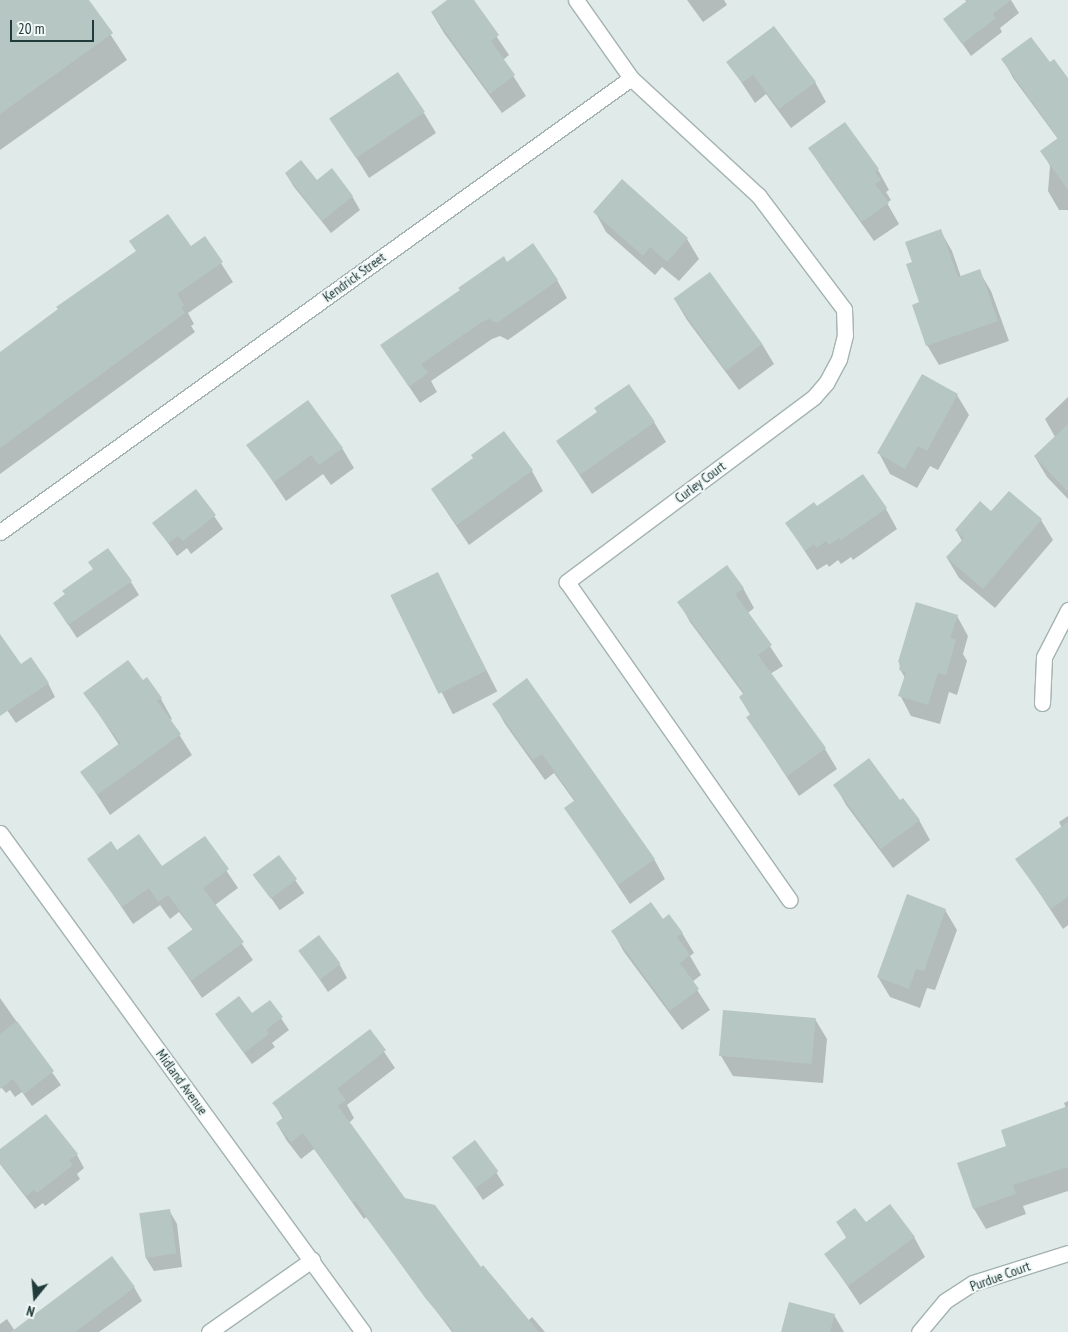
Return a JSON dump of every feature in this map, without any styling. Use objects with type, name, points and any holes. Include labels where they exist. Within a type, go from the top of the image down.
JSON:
[{"type":"street","points":[[576,0],[631,78]]},
{"type":"street","name":"Kendrick Street","points":[[0,532],[631,78]]},
{"type":"street","name":"Curley Court","points":[[631,78],[758,196],[844,308],[845,335],[839,359],[826,383],[814,397],[567,582],[790,900]]},
{"type":"street","points":[[1042,703],[1044,657],[1068,610]]},
{"type":"street","name":"Midland Avenue","points":[[0,833],[363,1332]]},
{"type":"street","name":"Purdue Court","points":[[919,1332],[945,1302],[973,1283],[1068,1253]]},
{"type":"street","points":[[210,1332],[312,1260]]},
{"type":"building","points":[[0,0],[89,0],[113,33],[0,114]]},
{"type":"building","points":[[447,0],[474,0],[499,35],[491,41],[515,75],[490,94],[431,12]]},
{"type":"building","points":[[968,0],[1011,0],[993,14],[996,18],[962,44],[943,19]]},
{"type":"building","points":[[774,26],[816,82],[779,109],[753,75],[742,83],[726,62]]},
{"type":"building","points":[[1031,37],[1050,62],[1054,59],[1068,78],[1068,190],[1040,151],[1058,138],[1001,59]]},
{"type":"building","points":[[398,72],[425,112],[356,158],[329,118]]},
{"type":"building","points":[[845,122],[879,169],[875,172],[881,180],[875,184],[889,203],[862,222],[808,148]]},
{"type":"building","points":[[301,160],[317,180],[332,168],[353,196],[322,221],[285,173]]},
{"type":"building","points":[[622,179],[688,238],[667,262],[650,247],[643,256],[593,212]]},
{"type":"building","points":[[168,214],[191,246],[205,236],[223,262],[177,294],[184,305],[181,307],[185,313],[0,448],[0,352],[58,309],[56,307],[136,251],[129,241]]},
{"type":"building","points":[[941,229],[958,277],[980,269],[998,321],[926,346],[912,305],[919,302],[906,264],[912,262],[905,242]]},
{"type":"building","points":[[533,243],[558,280],[497,323],[489,319],[482,322],[421,364],[428,373],[409,387],[380,345],[460,290],[458,288],[504,256],[507,262]]},
{"type":"building","points":[[710,272],[762,344],[726,370],[674,298]]},
{"type":"building","points":[[922,374],[958,394],[927,451],[918,446],[905,469],[877,453]]},
{"type":"building","points":[[629,384],[655,422],[580,475],[556,441],[597,412],[594,408]]},
{"type":"building","points":[[308,400],[343,448],[319,465],[311,455],[274,482],[246,445]]},
{"type":"building","points":[[1068,424],[1068,492],[1034,456]]},
{"type":"building","points":[[504,431],[533,470],[457,525],[431,489],[473,458],[471,455]]},
{"type":"building","points":[[863,474],[887,508],[841,540],[839,538],[829,545],[826,541],[817,548],[814,544],[805,551],[785,523],[814,502],[817,506]]},
{"type":"building","points":[[196,489],[216,515],[183,541],[178,536],[168,543],[152,523]]},
{"type":"building","points":[[1009,491],[1042,519],[983,589],[946,557],[964,538],[955,530],[980,501],[991,511]]},
{"type":"building","points":[[108,548],[132,581],[68,625],[53,603],[65,594],[62,591],[93,569],[88,562]]},
{"type":"building","points":[[727,565],[744,588],[735,594],[772,645],[758,655],[826,748],[787,776],[746,717],[751,714],[739,697],[744,693],[677,602]]},
{"type":"building","points":[[438,572],[486,671],[439,694],[390,595]]},
{"type":"building","points":[[916,602],[958,615],[950,638],[956,640],[946,675],[938,673],[928,705],[898,696],[906,672],[899,670],[901,663],[898,662]]},
{"type":"building","points":[[0,634],[21,664],[31,657],[49,683],[0,716]]},
{"type":"building","points":[[128,660],[143,680],[147,677],[162,698],[157,701],[181,734],[97,795],[80,772],[120,743],[83,693]]},
{"type":"building","points":[[527,678],[655,859],[618,885],[564,808],[575,800],[542,754],[533,760],[492,704]]},
{"type":"building","points":[[869,758],[900,800],[903,798],[920,820],[881,849],[833,785]]},
{"type":"building","points":[[1068,822],[1068,897],[1051,909],[1015,859]]},
{"type":"building","points":[[139,834],[162,866],[205,836],[229,869],[203,888],[244,942],[191,981],[167,948],[193,929],[168,895],[158,902],[149,888],[122,907],[87,859],[111,841],[117,850]]},
{"type":"building","points":[[279,855],[297,879],[271,899],[253,875]]},
{"type":"building","points":[[907,894],[946,909],[924,971],[916,969],[909,989],[877,977]]},
{"type":"building","points":[[651,902],[663,919],[669,914],[683,933],[677,937],[690,955],[680,963],[699,989],[670,1011],[611,931]]},
{"type":"building","points":[[319,935],[341,964],[320,979],[298,951]]},
{"type":"building","points":[[239,996],[252,1013],[270,1000],[283,1017],[266,1030],[269,1034],[244,1053],[215,1014]]},
{"type":"building","points":[[723,1010],[816,1018],[812,1064],[719,1056]]},
{"type":"building","points":[[17,1021],[54,1071],[24,1094],[13,1079],[0,1089],[0,1034]]},
{"type":"building","points":[[370,1029],[386,1050],[337,1089],[346,1100],[338,1106],[405,1198],[435,1205],[481,1267],[483,1265],[539,1332],[454,1332],[426,1299],[355,1201],[353,1203],[303,1133],[291,1142],[276,1123],[284,1117],[272,1103]]},
{"type":"building","points":[[1068,1106],[1068,1167],[1013,1185],[1016,1194],[973,1209],[957,1163],[1006,1146],[1001,1130]]},
{"type":"building","points":[[46,1114],[78,1154],[69,1160],[73,1165],[37,1193],[34,1190],[26,1196],[0,1163],[0,1149]]},
{"type":"building","points":[[475,1140],[498,1171],[475,1189],[452,1157]]},
{"type":"building","points":[[890,1204],[915,1237],[848,1286],[824,1254],[847,1237],[836,1222],[855,1208],[866,1222]]},
{"type":"building","points":[[170,1209],[176,1254],[146,1258],[139,1213]]},
{"type":"building","points":[[112,1256],[135,1287],[75,1332],[11,1332]]},
{"type":"building","points":[[789,1302],[835,1314],[830,1332],[781,1332]]}]
